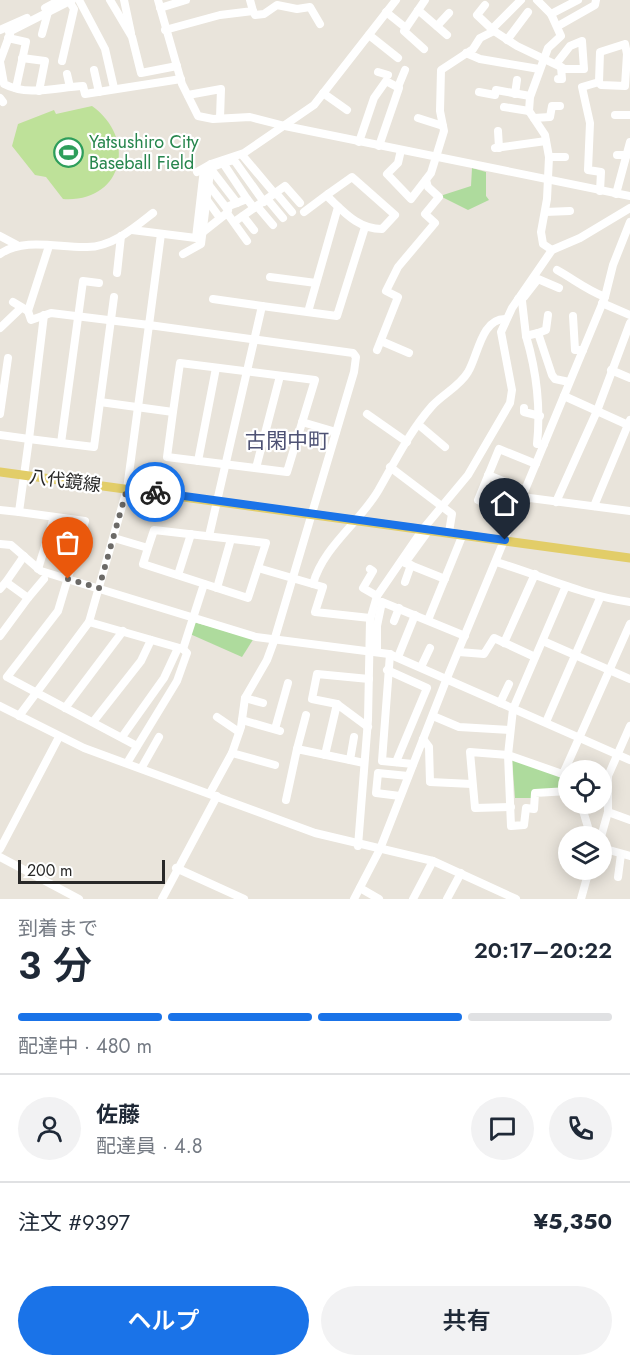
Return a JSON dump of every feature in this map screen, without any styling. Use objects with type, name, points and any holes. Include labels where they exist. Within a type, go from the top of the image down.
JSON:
[{"type":"main road","name":"八代鏡線","points":[[0,472],[630,558]]},
{"type":"street","points":[[60,0],[8,32],[0,61],[4,84],[39,91],[83,86],[85,94],[181,79]]},
{"type":"street","points":[[79,0],[105,49],[114,88]]},
{"type":"street","points":[[110,0],[132,37]]},
{"type":"street","points":[[124,0],[141,73],[177,66]]},
{"type":"street","points":[[186,0],[159,4],[181,79],[198,116],[250,117],[359,142],[630,196]]},
{"type":"street","points":[[251,0],[255,15],[264,14],[277,5],[293,4],[310,8],[320,24]]},
{"type":"street","points":[[205,169],[234,160],[314,105],[396,0]]},
{"type":"street","points":[[424,49],[404,31],[425,0]]},
{"type":"street","points":[[401,150],[398,163],[387,174],[411,199],[431,173],[444,131],[440,111],[441,70],[473,49],[480,38],[493,30],[521,0]]},
{"type":"street","points":[[537,0],[552,14],[561,36],[548,48],[530,96],[532,114],[546,141],[549,157],[545,212],[541,231],[543,244],[552,250]]},
{"type":"street","points":[[552,14],[579,0]]},
{"type":"street","points":[[558,26],[595,5],[596,0]]},
{"type":"street","points":[[8,32],[70,1],[74,9],[62,61]]},
{"type":"street","points":[[485,5],[477,15],[507,40],[559,65],[562,79],[558,79]]},
{"type":"street","points":[[418,10],[447,35]]},
{"type":"street","points":[[165,30],[220,15],[253,11]]},
{"type":"street","points":[[42,34],[48,12]]},
{"type":"street","points":[[386,12],[406,28]]},
{"type":"street","points":[[437,26],[449,13]]},
{"type":"street","points":[[507,40],[528,15]]},
{"type":"street","points":[[0,30],[26,42],[16,88]]},
{"type":"street","points":[[369,34],[399,58]]},
{"type":"street","points":[[624,44],[627,54],[628,86],[601,85],[599,82],[600,52],[624,44]]},
{"type":"street","points":[[466,53],[539,69]]},
{"type":"street","points":[[22,58],[45,61],[39,91]]},
{"type":"street","points":[[94,70],[99,92]]},
{"type":"street","points":[[379,146],[405,70]]},
{"type":"street","points":[[378,72],[388,76],[398,87]]},
{"type":"street","points":[[67,74],[70,87]]},
{"type":"street","points":[[359,142],[372,94],[388,76]]},
{"type":"street","points":[[515,94],[518,80]]},
{"type":"street","points":[[599,82],[582,87],[590,123],[588,170],[601,172],[600,191]]},
{"type":"street","points":[[188,95],[221,89],[220,118]]},
{"type":"street","points":[[479,92],[495,95],[496,90],[530,96]]},
{"type":"street","points":[[323,93],[347,110]]},
{"type":"street","points":[[504,107],[550,117],[552,106],[560,106]]},
{"type":"street","points":[[358,115],[367,119]]},
{"type":"street","points":[[615,115],[630,115]]},
{"type":"street","points":[[418,118],[443,126]]},
{"type":"street","points":[[498,131],[497,148],[546,141]]},
{"type":"street","points":[[616,194],[630,142]]},
{"type":"street","points":[[618,154],[627,155]]},
{"type":"street","points":[[205,169],[242,155]]},
{"type":"street","points":[[242,155],[292,212]]},
{"type":"street","points":[[549,157],[565,158]]},
{"type":"street","points":[[234,160],[273,225]]},
{"type":"street","points":[[223,163],[247,199],[261,204],[283,218]]},
{"type":"street","points":[[183,254],[201,244],[208,184],[205,169]]},
{"type":"street","points":[[205,169],[237,203]]},
{"type":"street","points":[[132,230],[196,238],[205,169]]},
{"type":"street","points":[[304,212],[328,194],[352,177],[395,215],[382,229],[365,227],[338,207],[327,197],[328,194]]},
{"type":"street","points":[[377,350],[398,297],[386,291],[398,267],[435,223],[425,214],[439,197],[428,187],[426,180]]},
{"type":"street","points":[[208,184],[225,213]]},
{"type":"street","points":[[234,222],[285,186],[300,203]]},
{"type":"street","points":[[203,231],[237,203],[247,199]]},
{"type":"street","points":[[207,200],[234,222],[247,241]]},
{"type":"street","points":[[308,312],[338,207]]},
{"type":"street","points":[[544,444],[537,444],[540,416],[539,386],[526,336],[520,300],[552,250],[590,232],[630,208]]},
{"type":"street","points":[[545,212],[570,211]]},
{"type":"street","points":[[0,236],[17,245],[88,247],[121,236],[153,213]]},
{"type":"street","points":[[243,216],[254,230]]},
{"type":"street","points":[[354,899],[380,849],[447,678],[604,300],[627,237],[630,222]]},
{"type":"street","points":[[213,299],[337,316],[365,227]]},
{"type":"street","points":[[19,716],[89,622],[114,538],[127,489],[161,234]]},
{"type":"street","points":[[117,273],[121,236]]},
{"type":"street","points":[[0,254],[17,245]]},
{"type":"street","points":[[0,328],[24,310],[49,246]]},
{"type":"street","points":[[557,270],[577,285],[630,315]]},
{"type":"street","points":[[270,277],[316,283]]},
{"type":"street","points":[[373,652],[370,618],[377,597],[442,506],[474,466],[510,403],[512,390],[501,332],[505,319],[538,279],[559,288]]},
{"type":"street","points":[[61,443],[83,281],[99,283]]},
{"type":"street","points":[[0,435],[94,447],[114,297]]},
{"type":"street","points":[[13,302],[24,310],[31,320],[51,313],[255,339],[353,353],[356,363],[274,641],[267,660],[244,698],[242,720],[232,753],[162,899]]},
{"type":"street","points":[[209,536],[262,306]]},
{"type":"street","points":[[19,512],[44,315]]},
{"type":"street","points":[[526,336],[546,330],[548,315]]},
{"type":"street","points":[[571,318],[575,350],[583,350]]},
{"type":"street","points":[[313,584],[318,566],[378,490],[390,467],[419,424],[433,405],[468,373],[479,342],[492,323],[505,319]]},
{"type":"street","points":[[556,502],[597,411],[630,323]]},
{"type":"street","points":[[538,333],[552,375],[555,379],[570,382]]},
{"type":"street","points":[[381,341],[409,353]]},
{"type":"street","points":[[0,414],[8,358]]},
{"type":"street","points":[[180,363],[216,369],[315,380],[286,472],[167,457],[180,363]]},
{"type":"street","points":[[198,461],[216,369]]},
{"type":"street","points":[[611,370],[630,378]]},
{"type":"street","points":[[256,468],[280,376]]},
{"type":"street","points":[[564,396],[629,423],[594,506]]},
{"type":"street","points":[[100,402],[173,411]]},
{"type":"street","points":[[524,412],[540,416]]},
{"type":"street","points":[[367,414],[407,442]]},
{"type":"street","points":[[302,422],[336,432]]},
{"type":"street","points":[[419,424],[445,447]]},
{"type":"street","points":[[515,515],[478,500],[499,450],[536,464]]},
{"type":"street","points":[[390,467],[452,514],[449,532]]},
{"type":"street","points":[[489,475],[524,494],[556,502],[630,511]]},
{"type":"street","points":[[0,510],[85,521],[58,611],[7,677],[137,746]]},
{"type":"street","points":[[38,569],[54,517]]},
{"type":"street","points":[[426,529],[405,563],[445,579]]},
{"type":"street","points":[[154,530],[190,534],[266,543],[248,598],[143,564],[154,530]]},
{"type":"street","points":[[178,576],[190,534]]},
{"type":"street","points":[[428,620],[463,534]]},
{"type":"street","points":[[114,538],[148,548]]},
{"type":"street","points":[[217,588],[231,539]]},
{"type":"street","points":[[0,543],[11,545],[38,569],[274,641],[390,654],[630,760]]},
{"type":"street","points":[[24,556],[3,585],[28,598]]},
{"type":"street","points":[[496,562],[535,574],[565,588],[630,602]]},
{"type":"street","points":[[405,582],[411,565]]},
{"type":"street","points":[[258,568],[323,586],[315,612],[370,618]]},
{"type":"street","points":[[370,569],[374,572],[363,588],[377,597]]},
{"type":"street","points":[[504,643],[535,574]]},
{"type":"street","points":[[0,635],[44,579]]},
{"type":"street","points":[[122,737],[164,678],[180,648],[204,584]]},
{"type":"street","points":[[558,792],[535,793],[534,809],[526,808],[524,825],[511,826],[508,755],[513,709],[565,588]]},
{"type":"street","points":[[546,722],[600,597]]},
{"type":"street","points":[[358,846],[368,727],[369,679],[377,620],[382,602],[465,636]]},
{"type":"street","points":[[394,621],[399,608]]},
{"type":"street","points":[[398,657],[415,615]]},
{"type":"street","points":[[89,622],[180,648],[187,653],[177,681],[127,763]]},
{"type":"street","points":[[571,760],[579,736],[630,624]]},
{"type":"street","points":[[65,708],[123,632]]},
{"type":"street","points":[[459,652],[484,654],[494,638],[535,657]]},
{"type":"street","points":[[93,722],[141,661],[151,640]]},
{"type":"street","points":[[543,641],[630,679]]},
{"type":"street","points":[[421,667],[430,648]]},
{"type":"street","points":[[390,654],[382,760],[413,764]]},
{"type":"street","points":[[387,670],[427,688],[396,762]]},
{"type":"street","points":[[368,727],[337,704],[312,699],[317,674],[369,679]]},
{"type":"street","points":[[242,720],[278,730],[288,683]]},
{"type":"street","points":[[500,703],[509,684]]},
{"type":"street","points":[[244,698],[263,703]]},
{"type":"street","points":[[325,755],[337,704]]},
{"type":"street","points":[[0,706],[59,737],[127,763],[315,833],[358,846],[433,861],[516,899]]},
{"type":"street","points":[[286,800],[306,715]]},
{"type":"street","points":[[433,716],[459,727],[510,730]]},
{"type":"street","points":[[217,717],[239,732]]},
{"type":"street","points":[[612,767],[630,726]]},
{"type":"street","points":[[0,849],[59,737]]},
{"type":"street","points":[[142,767],[159,737]]},
{"type":"street","points":[[350,760],[354,737]]},
{"type":"street","points":[[423,739],[429,747],[430,782],[472,784]]},
{"type":"street","points":[[297,749],[364,763]]},
{"type":"street","points":[[511,807],[475,808],[470,752],[508,755],[558,772]]},
{"type":"street","points":[[232,753],[275,765]]},
{"type":"street","points":[[400,796],[376,793],[378,773],[408,776]]},
{"type":"street","points":[[612,813],[629,818]]},
{"type":"street","points":[[612,851],[630,856]]},
{"type":"street","points":[[618,877],[621,854]]},
{"type":"street","points":[[0,857],[80,899]]},
{"type":"street","points":[[413,899],[433,861]]},
{"type":"street","points":[[177,868],[244,899]]},
{"type":"street","points":[[447,899],[461,873]]},
{"type":"street","points":[[581,899],[587,880]]},
{"type":"street","points":[[360,888],[378,899]]},
{"type":"green space","name":"Yatsushiro City Baseball Field","points":[[92,106],[106,120],[115,135],[119,151],[117,166],[111,180],[99,191],[83,198],[63,199],[46,177],[35,175],[12,146],[18,124],[54,110],[56,114]]},
{"type":"green space","points":[[472,168],[486,172],[486,196],[489,200],[468,210],[440,196],[471,186]]},
{"type":"green space","points":[[193,622],[254,638],[242,657],[190,634]]},
{"type":"green space","points":[[512,758],[558,774],[558,792],[532,798],[515,798]]},
{"type":"way so far","points":[[68,579],[99,588],[127,489],[155,492]]},
{"type":"place","name":"Yatsushiro City Baseball Field","points":[[68,152]]},
{"type":"district","name":"古閑中町","points":[[287,441]]},
{"type":"route","points":[[155,492],[505,540]]}]
